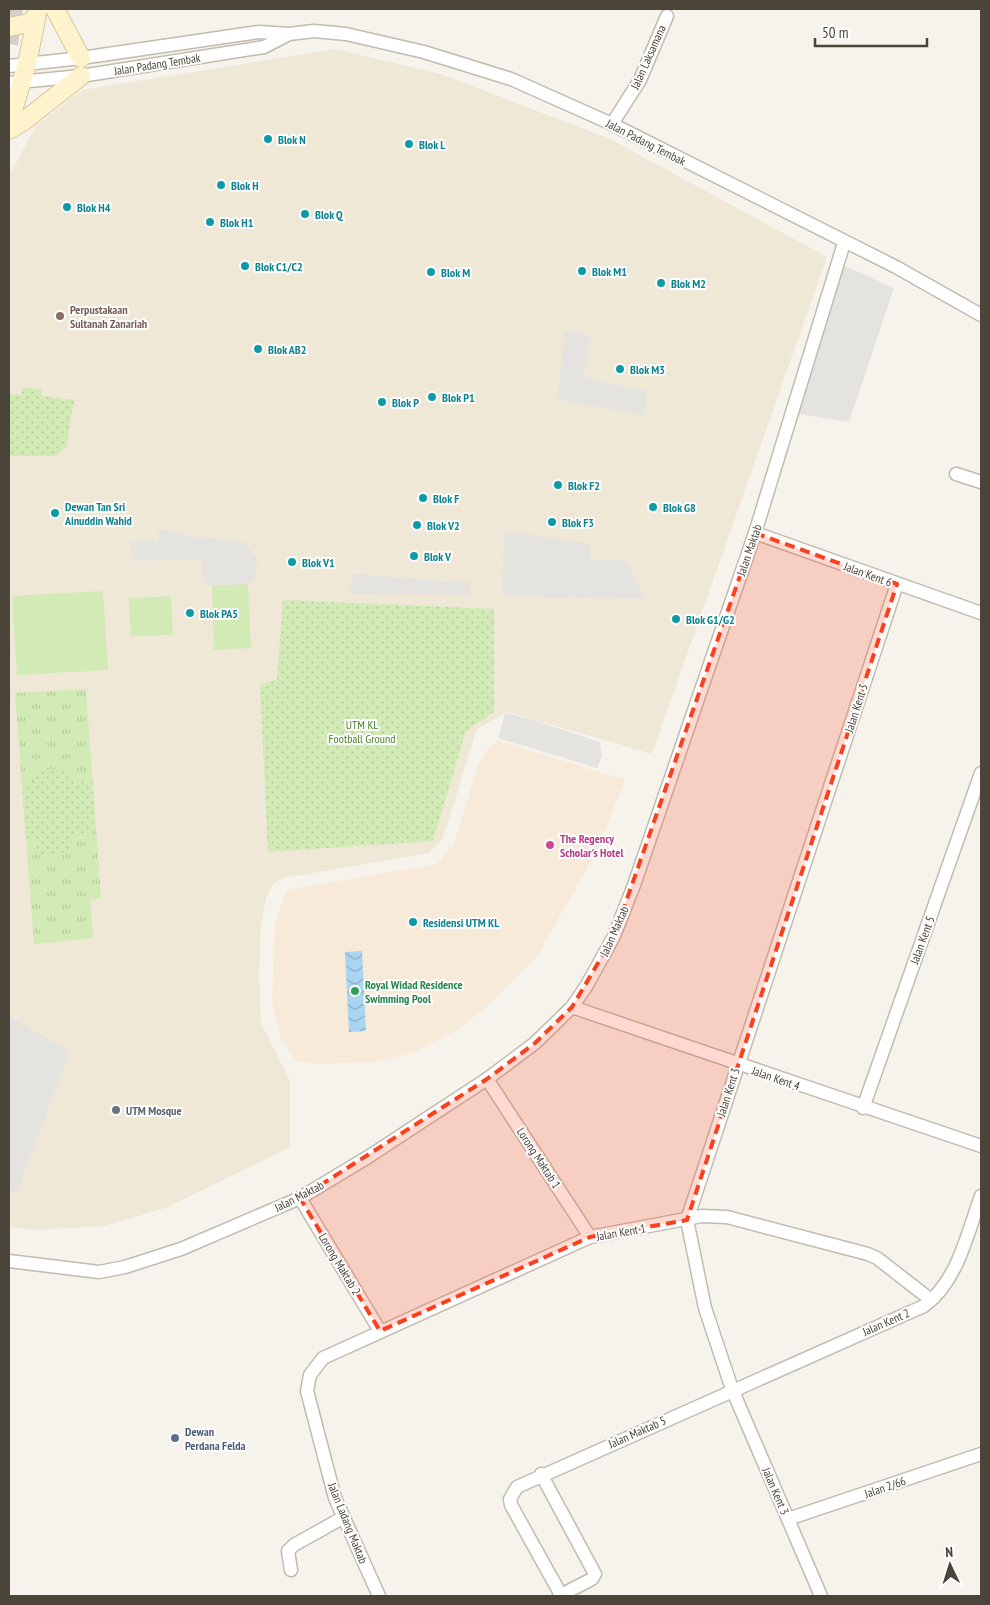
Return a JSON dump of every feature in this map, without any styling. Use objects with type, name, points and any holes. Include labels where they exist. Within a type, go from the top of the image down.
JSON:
[{"type":"main road","points":[[55,9],[81,58]]},
{"type":"main road","points":[[9,27],[29,23],[36,13]]},
{"type":"main road","points":[[9,124],[15,82],[27,64],[36,13]]},
{"type":"main road","points":[[9,130],[24,121],[81,76]]},
{"type":"street","name":"Jalan Laksamana","points":[[612,124],[640,80],[666,16]]},
{"type":"street","name":"Jalan Padang Tembak","points":[[9,66],[81,58],[259,32],[289,34],[331,32],[424,52],[511,79],[612,124],[844,243],[896,267],[981,315]]},
{"type":"street","name":"Jalan Padang Tembak","points":[[15,82],[81,76],[264,47],[289,34]]},
{"type":"street","name":"Jalan Maktab","points":[[9,1261],[99,1272],[125,1268],[181,1249],[300,1198],[368,1157],[487,1078],[535,1043],[572,1008],[614,936],[630,894],[755,533],[844,243]]},
{"type":"street","points":[[956,474],[981,482]]},
{"type":"street","name":"Jalan Kent 6","points":[[755,533],[981,613]]},
{"type":"street","name":"Jalan Kent 3","points":[[821,1596],[732,1389],[705,1308],[687,1220],[897,584]]},
{"type":"street","name":"Jalan Kent 5","points":[[863,1108],[981,773]]},
{"type":"street","name":"Jalan Kent 4","points":[[572,1008],[863,1108],[981,1146]]},
{"type":"street","name":"Lorong Maktab 1","points":[[487,1078],[590,1237]]},
{"type":"street","name":"Jalan Kent 2","points":[[732,1389],[924,1306],[950,1279],[981,1196]]},
{"type":"street","name":"Lorong Maktab 2","points":[[300,1198],[380,1331]]},
{"type":"street","name":"Jalan Kent 1","points":[[307,1391],[310,1375],[323,1358],[590,1237],[702,1216],[727,1217],[868,1254],[877,1258],[931,1300]]},
{"type":"street","name":"Jalan Maktab 5","points":[[541,1474],[595,1574],[592,1579],[560,1596],[511,1505],[510,1499],[517,1487],[541,1474],[732,1389]]},
{"type":"street","name":"Jalan Ladang Maktab","points":[[307,1391],[336,1498],[379,1596]]},
{"type":"street","name":"Jalan 2/66","points":[[788,1519],[981,1454]]},
{"type":"street","points":[[290,1570],[288,1551],[344,1517]]},
{"type":"highlighted area","points":[[755,533],[897,584],[687,1220],[590,1237],[380,1331],[300,1198],[487,1079],[535,1043],[572,1007],[614,936]]},
{"type":"shaded area","points":[[335,49],[441,74],[610,139],[827,257],[652,754],[507,712],[477,729],[443,838],[429,853],[284,878],[273,884],[266,898],[261,925],[259,976],[261,1023],[290,1081],[290,1147],[168,1207],[104,1226],[34,1230],[9,1227],[9,176],[36,126],[82,90]]},
{"type":"shaded area","points":[[838,263],[894,288],[849,422],[792,413]]},
{"type":"shaded area","points":[[565,331],[590,336],[583,378],[647,391],[644,416],[557,399]]},
{"type":"shaded area","points":[[158,530],[185,533],[185,536],[243,542],[257,558],[256,578],[248,584],[204,585],[202,559],[132,561],[131,542],[158,540]]},
{"type":"shaded area","points":[[512,532],[588,544],[592,559],[626,561],[646,599],[502,596],[504,533]]},
{"type":"shaded area","points":[[353,574],[470,583],[470,595],[350,593]]},
{"type":"shaded area","points":[[505,713],[600,742],[602,756],[597,768],[498,738]]},
{"type":"shaded area","name":"Residensi UTM KL","points":[[498,741],[625,780],[595,854],[536,958],[489,1005],[454,1032],[415,1052],[375,1062],[321,1064],[297,1061],[281,1039],[272,1002],[275,923],[287,890],[437,864],[454,844],[478,765],[486,751]]},
{"type":"shaded area","points":[[9,1016],[70,1051],[17,1192],[9,1190]]},
{"type":"green space","points":[[23,388],[42,389],[42,396],[74,400],[66,447],[56,456],[9,456],[9,394],[21,395]]},
{"type":"green space","points":[[248,584],[251,648],[214,650],[212,585]]},
{"type":"green space","points":[[103,591],[108,670],[17,675],[12,596]]},
{"type":"green space","points":[[171,596],[173,635],[131,636],[129,598]]},
{"type":"green space","name":"UTM KL Football Ground","points":[[283,600],[494,609],[494,712],[466,731],[433,841],[268,852],[260,685],[277,679]]},
{"type":"green space","points":[[86,689],[101,898],[90,900],[93,938],[34,944],[15,693]]},
{"type":"green space","points":[[70,768],[72,781],[92,779],[96,831],[71,835],[73,852],[38,855],[36,840],[26,841],[22,787],[34,786],[33,771]]},
{"type":"water","name":"Royal Widad Residence Swimming Pool","points":[[362,951],[366,1031],[349,1032],[345,952]]},
{"type":"tunnel","points":[[9,44],[14,9]]},
{"type":"place","name":"Blok N","points":[[268,139]]},
{"type":"place","name":"Blok L","points":[[409,144]]},
{"type":"place","name":"Blok H","points":[[221,185]]},
{"type":"place","name":"Blok H4","points":[[67,207]]},
{"type":"place","name":"Blok Q","points":[[305,214]]},
{"type":"place","name":"Blok H1","points":[[210,222]]},
{"type":"place","name":"Blok C1/C2","points":[[245,266]]},
{"type":"place","name":"Blok M1","points":[[582,271]]},
{"type":"place","name":"Blok M","points":[[431,272]]},
{"type":"place","name":"Blok M2","points":[[661,283]]},
{"type":"place","name":"Perpustakaan Sultanah Zanariah","points":[[60,316]]},
{"type":"place","name":"Blok AB2","points":[[258,349]]},
{"type":"place","name":"Blok M3","points":[[620,369]]},
{"type":"place","name":"Blok P1","points":[[432,397]]},
{"type":"place","name":"Blok P","points":[[382,402]]},
{"type":"place","name":"Blok F2","points":[[558,485]]},
{"type":"place","name":"Blok F","points":[[423,498]]},
{"type":"place","name":"Blok G8","points":[[653,507]]},
{"type":"place","name":"Dewan Tan Sri Ainuddin Wahid","points":[[55,513]]},
{"type":"place","name":"Blok F3","points":[[552,522]]},
{"type":"place","name":"Blok V2","points":[[417,525]]},
{"type":"place","name":"Blok V","points":[[414,556]]},
{"type":"place","name":"Blok V1","points":[[292,562]]},
{"type":"place","name":"Blok PA5","points":[[190,613]]},
{"type":"place","name":"Blok G1/G2","points":[[676,619]]},
{"type":"place","name":"The Regency Scholar's Hotel","points":[[550,845]]},
{"type":"place","name":"Residensi UTM KL","points":[[413,922]]},
{"type":"place","name":"Royal Widad Residence Swimming Pool","points":[[355,991]]},
{"type":"place","name":"UTM Mosque","points":[[116,1110]]},
{"type":"place","name":"Dewan Perdana Felda","points":[[175,1438]]}]
